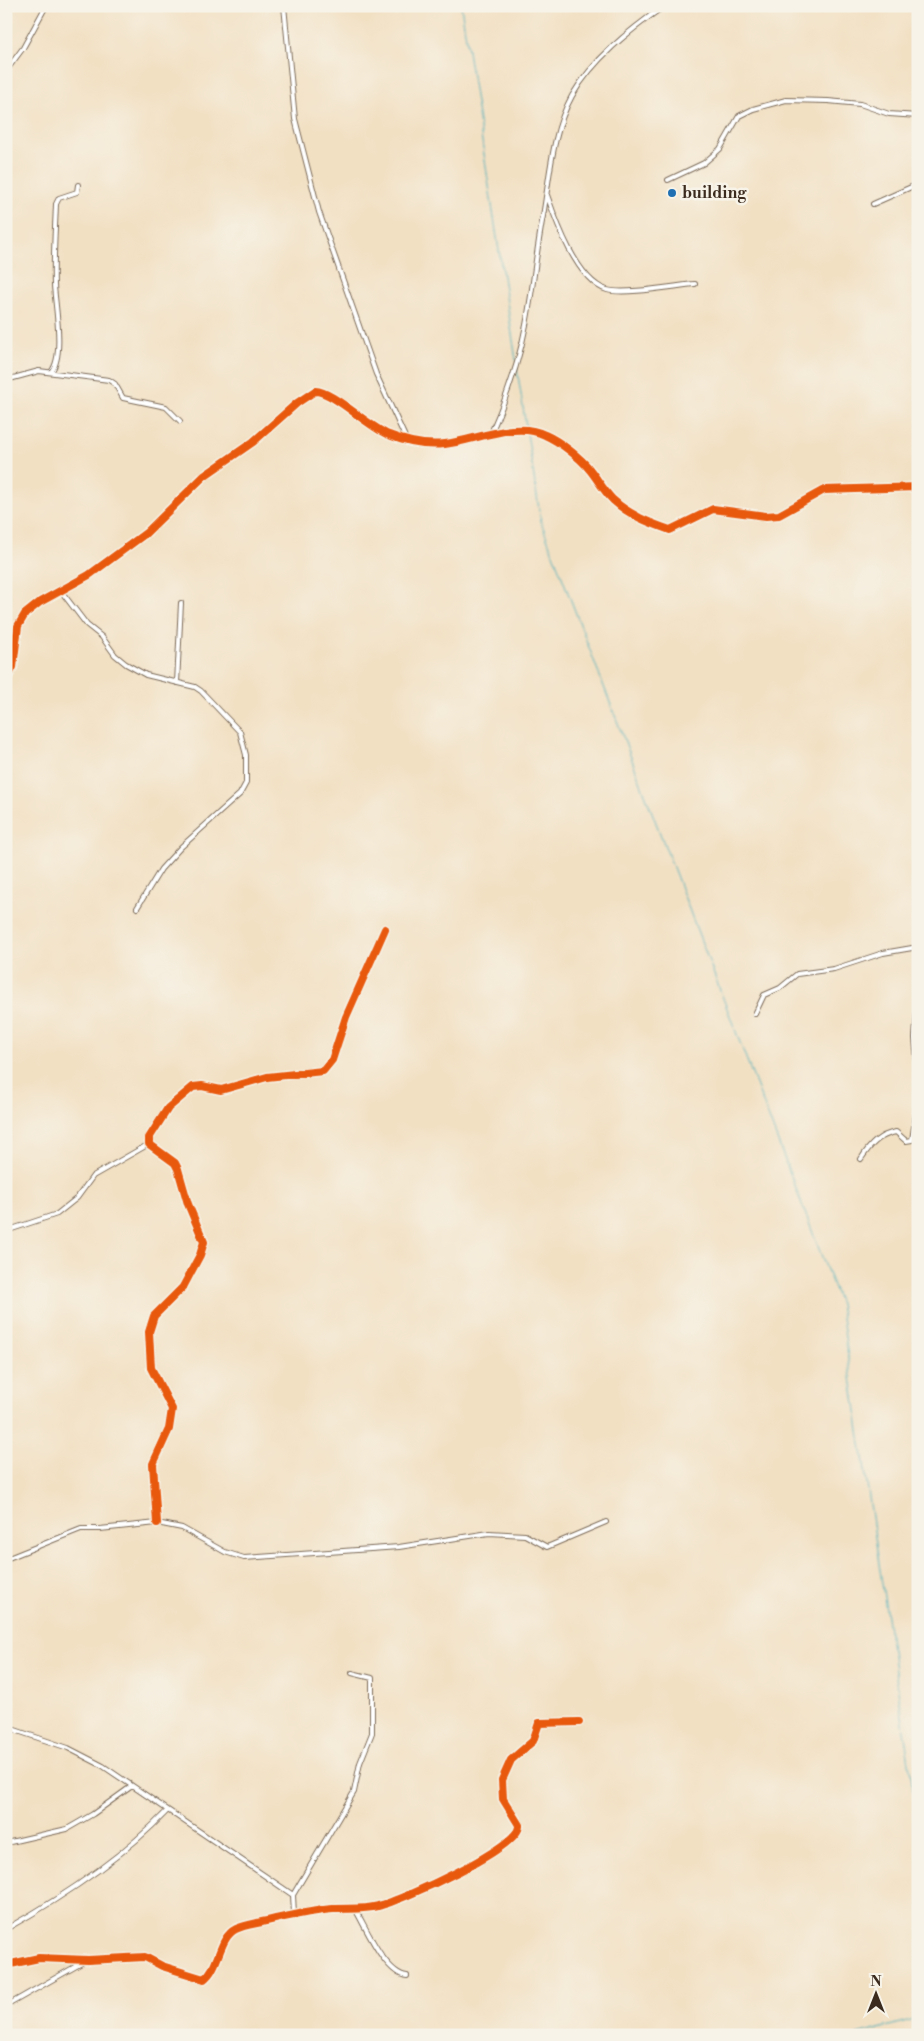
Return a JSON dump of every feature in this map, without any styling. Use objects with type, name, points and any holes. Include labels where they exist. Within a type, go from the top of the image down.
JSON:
[{"type":"street","points":[[6,71],[23,48],[46,6]]},
{"type":"street","points":[[284,6],[295,119],[319,212],[378,381],[406,439]]},
{"type":"street","points":[[491,433],[508,391],[525,332],[557,132],[572,96],[582,79],[618,41],[664,6]]},
{"type":"street","points":[[668,180],[704,163],[720,148],[739,116],[753,109],[786,100],[860,104],[888,114],[918,116]]},
{"type":"street","points":[[51,372],[56,363],[59,324],[54,284],[56,204],[59,198],[74,195],[78,184]]},
{"type":"street","points":[[873,204],[918,184]]},
{"type":"street","points":[[546,192],[565,244],[588,276],[601,287],[616,291],[695,284]]},
{"type":"street","points":[[6,380],[33,371],[113,382],[123,398],[166,407],[180,421]]},
{"type":"street","points":[[6,680],[13,667],[21,620],[40,602],[89,575],[146,533],[204,476],[257,439],[297,403],[315,391],[324,393],[341,403],[379,431],[420,444],[436,445],[491,433],[529,429],[549,437],[588,467],[608,495],[626,511],[670,530],[713,509],[766,516],[779,515],[824,490],[918,487]]},
{"type":"street","points":[[61,591],[87,625],[102,638],[118,658],[141,674],[201,691],[240,732],[246,755],[247,779],[240,794],[181,847],[161,868],[137,908]]},
{"type":"street","points":[[177,683],[181,603]]},
{"type":"street","points":[[157,1523],[153,1464],[169,1429],[172,1409],[151,1368],[149,1332],[154,1316],[182,1287],[200,1255],[204,1242],[188,1204],[175,1163],[150,1144],[149,1138],[165,1112],[193,1087],[202,1086],[221,1090],[267,1077],[323,1070],[332,1060],[346,1017],[385,929]]},
{"type":"street","points":[[755,1014],[764,996],[797,974],[834,969],[883,953],[918,948]]},
{"type":"street","points":[[918,995],[915,1038],[918,1074]]},
{"type":"street","points":[[861,1159],[869,1146],[886,1134],[896,1132],[906,1141],[912,1140],[918,1101]]},
{"type":"street","points":[[6,1231],[57,1214],[78,1198],[93,1176],[111,1164],[150,1144]]},
{"type":"street","points":[[6,1559],[81,1528],[100,1530],[157,1523],[182,1528],[234,1556],[244,1558],[399,1547],[489,1533],[525,1535],[547,1547],[606,1522]]},
{"type":"street","points":[[294,1914],[293,1895],[351,1799],[360,1763],[371,1739],[372,1678],[352,1673]]},
{"type":"street","points":[[6,1965],[38,1958],[88,1960],[145,1957],[162,1966],[204,1979],[209,1975],[227,1936],[233,1930],[294,1914],[377,1907],[406,1896],[491,1854],[519,1832],[519,1825],[501,1795],[502,1780],[507,1765],[533,1741],[539,1723],[579,1722]]},
{"type":"street","points":[[6,1727],[84,1754],[293,1895]]},
{"type":"street","points":[[6,1843],[67,1830],[132,1786]]},
{"type":"street","points":[[6,1929],[47,1905],[120,1854],[167,1811]]},
{"type":"street","points":[[355,1909],[388,1965],[398,1974],[407,1976]]},
{"type":"street","points":[[6,2006],[88,1960]]},
{"type":"waterway","points":[[461,6],[516,360]]},
{"type":"waterway","points":[[517,369],[541,522],[840,1304],[918,1823]]},
{"type":"waterway","points":[[857,2035],[918,2018]]},
{"type":"cycle path","points":[[6,680],[13,667],[18,626],[25,614],[40,602],[89,575],[146,533],[204,476],[253,442],[297,403],[315,391],[331,396],[381,431],[416,443],[445,444],[509,430],[534,431],[545,435],[581,460],[610,497],[619,505],[640,518],[670,530],[713,509],[766,516],[779,515],[824,490],[918,487]]},
{"type":"cycle path","points":[[157,1523],[153,1464],[169,1429],[172,1409],[151,1368],[149,1332],[154,1316],[183,1287],[200,1255],[204,1242],[188,1204],[175,1163],[149,1144],[149,1138],[168,1108],[193,1087],[202,1086],[221,1090],[267,1077],[323,1071],[332,1060],[346,1017],[385,929]]},
{"type":"cycle path","points":[[6,1965],[39,1958],[88,1960],[145,1957],[162,1966],[204,1979],[213,1967],[226,1939],[236,1929],[315,1911],[373,1907],[410,1894],[482,1859],[515,1835],[519,1825],[503,1799],[502,1780],[511,1760],[533,1741],[539,1723],[579,1722]]},
{"type":"place","name":"building","points":[[672,193]]}]
